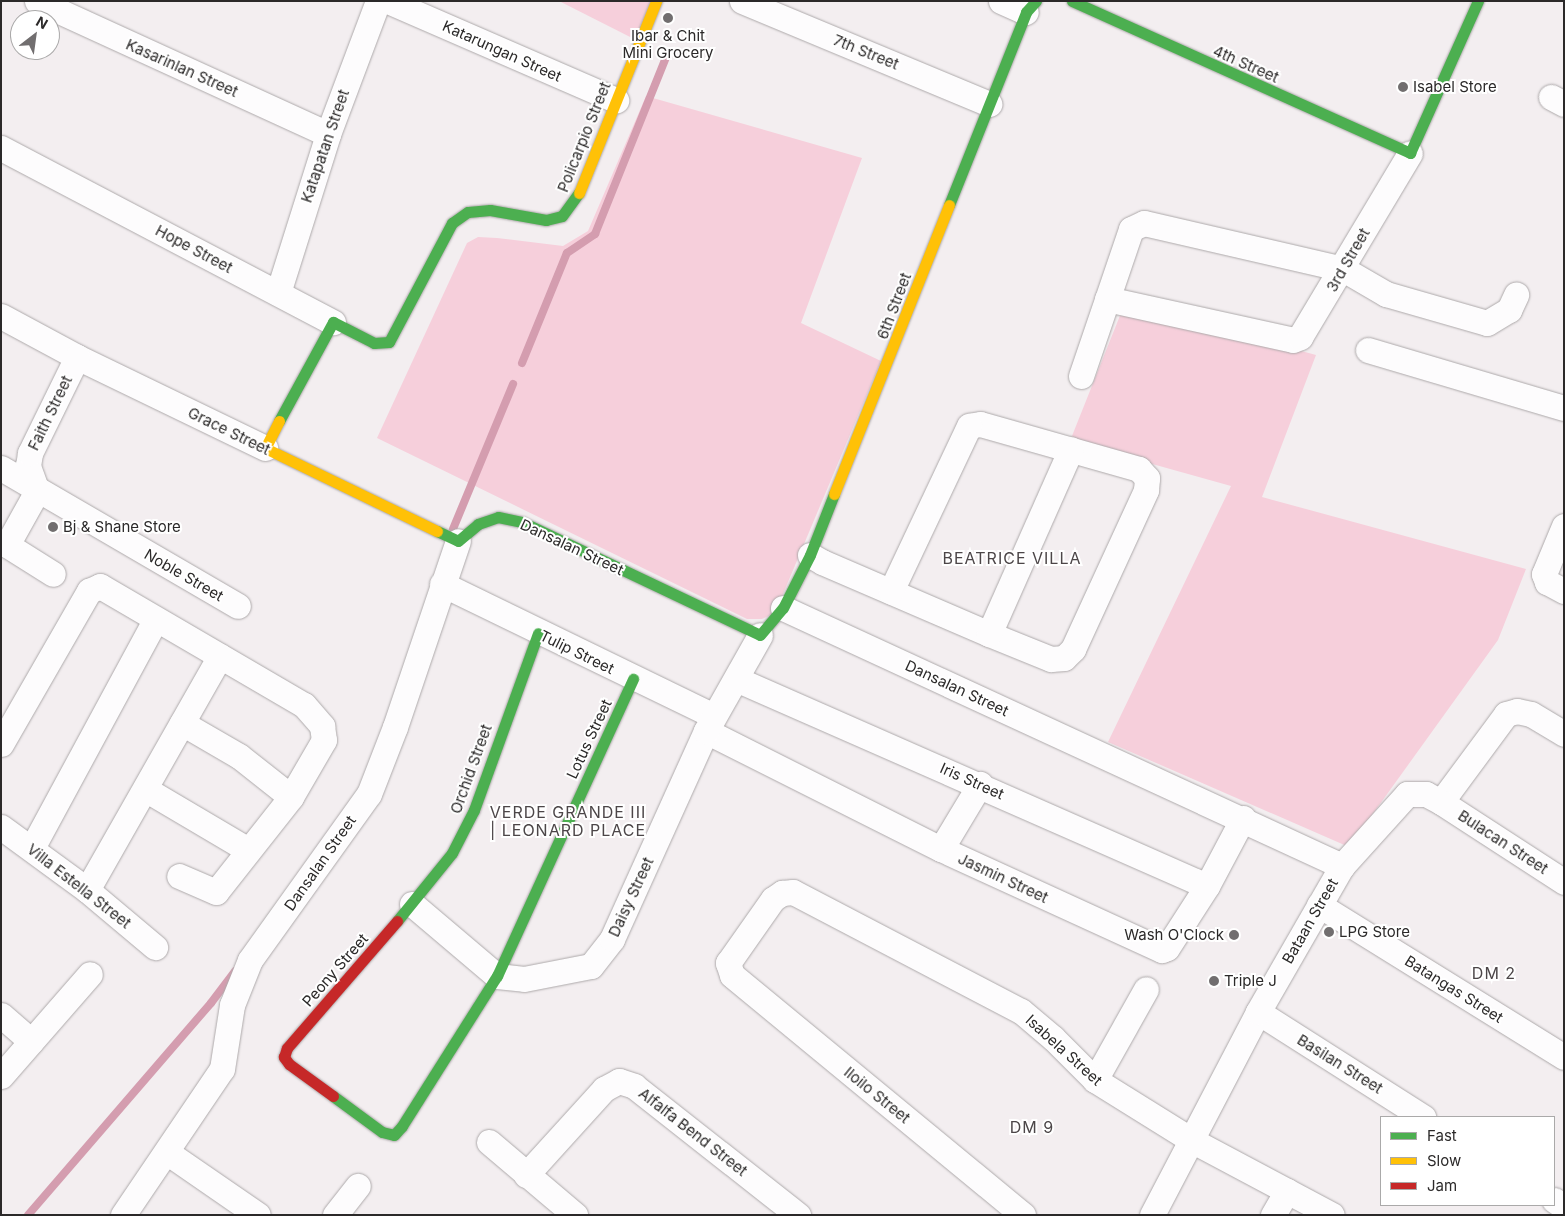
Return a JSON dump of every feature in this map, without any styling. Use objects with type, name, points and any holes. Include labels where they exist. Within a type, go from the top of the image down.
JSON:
[{"type":"street","name":"Kasarinlan Street","points":[[37,1],[328,134]]},
{"type":"street","name":"Katapatan Street","points":[[278,293],[328,134],[378,1]]},
{"type":"street","name":"Katarungan Street","points":[[388,1],[616,100]]},
{"type":"street","name":"Policarpio Street","points":[[389,342],[452,223],[468,212],[490,210],[546,220],[562,216],[568,211],[578,196],[656,1]]},
{"type":"street","name":"7th Street","points":[[742,1],[990,104]]},
{"type":"street","points":[[1001,1],[1031,7]]},
{"type":"street","name":"4th Street","points":[[1072,1],[1410,153]]},
{"type":"street","name":"3rd Street","points":[[1107,299],[1293,340],[1307,331],[1410,153],[1478,1]]},
{"type":"street","name":"6th Street","points":[[783,608],[810,555],[990,104],[1031,7]]},
{"type":"street","name":"Hope Street","points":[[1,148],[374,342],[389,342]]},
{"type":"street","points":[[1080,376],[1131,229],[1144,223],[1343,269],[1386,294],[1487,323],[1509,310],[1516,295]]},
{"type":"street","name":"Grace Street","points":[[1,316],[77,357],[458,540]]},
{"type":"street","points":[[265,448],[334,322]]},
{"type":"street","points":[[1368,350],[1564,408]]},
{"type":"street","name":"Faith Street","points":[[37,491],[28,466],[30,453],[77,357]]},
{"type":"street","points":[[810,555],[890,591],[989,634],[1051,659],[1064,658],[1073,649],[1146,490],[1147,478],[1139,469],[1071,449],[980,424],[969,426],[890,591]]},
{"type":"street","points":[[989,634],[1071,449]]},
{"type":"street","name":"Noble Street","points":[[1,468],[37,491],[238,606]]},
{"type":"street","points":[[37,491],[4,546],[53,574]]},
{"type":"street","name":"Dansalan Street","points":[[123,1215],[168,1153],[222,1069],[225,1037],[232,1004],[250,960],[369,794],[395,727],[458,540],[478,524],[498,517],[522,522],[760,635]]},
{"type":"street","points":[[1564,526],[1544,574],[1547,582],[1564,591]]},
{"type":"street","name":"Tulip Street","points":[[442,584],[633,679],[710,723]]},
{"type":"street","points":[[1,744],[89,591],[100,586],[304,705],[322,726],[324,740],[291,797],[213,894],[179,876]]},
{"type":"street","points":[[760,635],[783,608]]},
{"type":"street","name":"Dansalan Street","points":[[783,608],[1243,818],[1342,866]]},
{"type":"street","points":[[32,848],[156,619]]},
{"type":"street","name":"Orchid Street","points":[[412,904],[452,853],[474,810],[538,633]]},
{"type":"street","name":"Daisy Street","points":[[497,976],[524,979],[591,966],[612,939],[710,723],[760,635]]},
{"type":"street","points":[[87,890],[220,656]]},
{"type":"street","name":"Lotus Street","points":[[497,976],[633,679]]},
{"type":"street","name":"Iris Street","points":[[736,679],[980,784],[1207,886]]},
{"type":"street","points":[[1441,802],[1506,714],[1517,711],[1531,714],[1564,734]]},
{"type":"street","points":[[182,723],[240,756],[291,797]]},
{"type":"street","name":"Jasmin Street","points":[[710,723],[941,849],[1162,950],[1167,948],[1207,886],[1243,818]]},
{"type":"street","points":[[941,849],[980,784]]},
{"type":"street","points":[[144,789],[248,850]]},
{"type":"street","name":"Bataan Street","points":[[1152,1215],[1193,1141],[1258,1012],[1342,866],[1407,794],[1426,794],[1441,802]]},
{"type":"street","name":"Bulacan Street","points":[[1441,802],[1564,882]]},
{"type":"street","name":"Villa Estella Street","points":[[1,827],[87,890],[156,947]]},
{"type":"street","name":"Iloilo Street","points":[[793,892],[782,892],[772,899],[728,963],[732,976],[1023,1215]]},
{"type":"street","name":"Isabela Street","points":[[793,892],[1021,1011],[1054,1038],[1095,1080],[1193,1141],[1332,1215]]},
{"type":"street","points":[[412,904],[497,976]]},
{"type":"street","name":"Peony Street","points":[[412,904],[287,1048],[284,1057],[289,1064],[382,1132],[394,1135],[402,1126],[497,976]]},
{"type":"street","name":"Batangas Street","points":[[1319,905],[1564,1057]]},
{"type":"street","points":[[1,1076],[90,974]]},
{"type":"street","points":[[1095,1080],[1146,989]]},
{"type":"street","name":"Basilan Street","points":[[1258,1012],[1422,1116]]},
{"type":"street","points":[[1,1015],[31,1042]]},
{"type":"street","name":"Alfalfa Bend Street","points":[[526,1175],[604,1089],[619,1081],[634,1086],[798,1215]]},
{"type":"street","points":[[489,1142],[575,1215]]},
{"type":"street","points":[[168,1153],[258,1215]]},
{"type":"street","points":[[335,1215],[358,1186]]},
{"type":"street","points":[[1273,1215],[1286,1191]]},
{"type":"shaded area","points":[[559,1],[658,1],[640,42]]},
{"type":"shaded area","points":[[646,96],[862,158],[801,323],[881,361],[775,613],[762,619],[747,619],[377,438],[467,243],[478,237],[563,246],[588,231]]},
{"type":"shaded area","points":[[1125,303],[1316,355],[1262,497],[1526,569],[1498,640],[1349,847],[1108,742],[1231,486],[1070,441]]},
{"type":"waterway","points":[[522,363],[567,253],[595,234],[666,57]]},
{"type":"waterway","points":[[453,529],[513,384]]},
{"type":"waterway","points":[[28,1215],[211,1003],[235,971]]},
{"type":"traffic: fast","points":[[949,205],[1026,12],[1036,1]]},
{"type":"traffic: fast","points":[[1072,1],[1410,153],[1478,1]]},
{"type":"traffic: fast","points":[[279,421],[333,322],[374,343],[389,342],[452,223],[468,212],[490,210],[546,220],[562,216],[579,193]]},
{"type":"traffic: fast","points":[[437,531],[458,541],[478,524],[498,517],[522,522],[760,635],[783,608],[810,555],[834,494]]},
{"type":"traffic: fast","points":[[397,921],[452,853],[474,810],[538,633]]},
{"type":"traffic: fast","points":[[333,1096],[382,1132],[394,1135],[402,1126],[497,976],[633,679]]},
{"type":"traffic: slow","points":[[579,193],[656,1]]},
{"type":"traffic: slow","points":[[834,494],[949,205]]},
{"type":"traffic: slow","points":[[279,421],[265,448],[437,531]]},
{"type":"traffic: jam","points":[[333,1096],[289,1064],[284,1057],[287,1048],[397,921]]},
{"type":"place","name":"Ibar & Chit Mini Grocery","points":[[668,18]]},
{"type":"place","name":"Isabel Store","points":[[1403,87]]},
{"type":"place","name":"Bj & Shane Store","points":[[53,527]]},
{"type":"place","name":"LPG Store","points":[[1329,932]]},
{"type":"place","name":"Wash O'Clock","points":[[1234,935]]},
{"type":"place","name":"Triple J","points":[[1214,981]]},
{"type":"district","name":"BEATRICE VILLA","points":[[1012,558]]},
{"type":"district","name":"VERDE GRANDE III | LEONARD PLACE","points":[[568,821]]},
{"type":"district","name":"DM 2","points":[[1494,973]]},
{"type":"district","name":"DM 9","points":[[1032,1127]]}]
